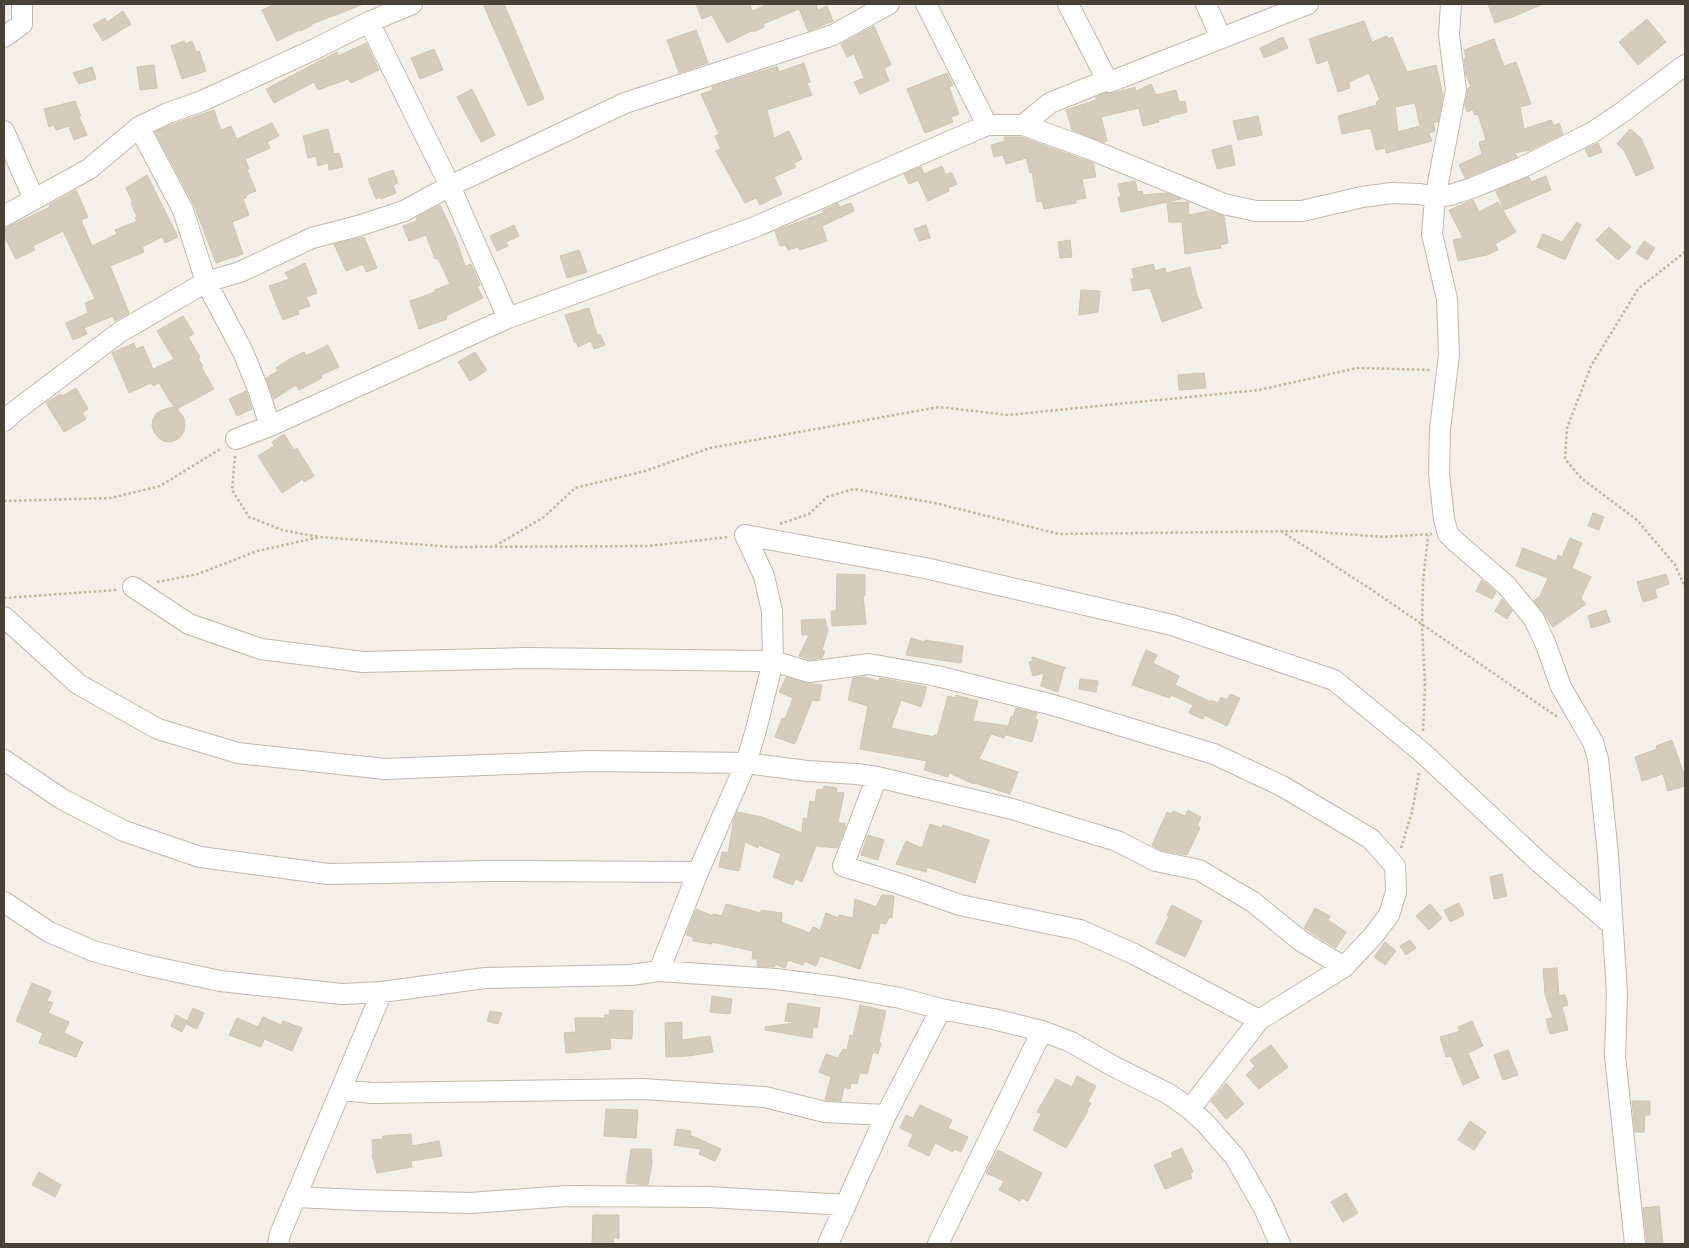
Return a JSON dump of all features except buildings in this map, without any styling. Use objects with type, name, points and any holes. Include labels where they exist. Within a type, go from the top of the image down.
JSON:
[{"type":"street","points":[[4,38],[22,24],[22,4]]},
{"type":"street","points":[[4,216],[89,169],[140,127],[168,113],[202,101],[369,22],[412,4]]},
{"type":"street","points":[[4,421],[120,332],[206,282],[240,272],[312,238],[404,211],[450,186],[625,103],[833,35],[889,4]]},
{"type":"street","points":[[926,4],[987,125]]},
{"type":"street","points":[[1068,4],[1107,80]]},
{"type":"street","points":[[1206,4],[1221,38]]},
{"type":"street","points":[[1023,124],[1050,103],[1107,80],[1110,82],[1308,4]]},
{"type":"street","points":[[1451,4],[1449,35],[1456,90],[1435,198],[1432,234],[1447,299],[1449,355],[1440,428],[1439,474],[1444,519],[1438,534],[1454,541],[1506,586],[1534,619],[1552,659],[1561,687],[1593,742],[1598,760],[1603,796],[1617,993],[1615,1056],[1635,1244]]},
{"type":"street","points":[[369,22],[450,186],[508,318]]},
{"type":"street","points":[[236,439],[270,426],[508,318],[755,227],[987,125],[1023,124],[1224,204],[1256,211],[1312,210],[1362,197],[1392,193],[1420,194],[1435,198],[1472,188],[1523,167],[1592,132],[1624,111],[1685,65]]},
{"type":"street","points":[[140,127],[183,210],[206,282],[243,352],[270,426]]},
{"type":"street","points":[[4,131],[34,199]]},
{"type":"street","points":[[745,535],[925,568],[1172,625],[1334,680],[1423,753],[1540,862],[1612,925]]},
{"type":"street","points":[[659,971],[698,872],[746,763],[773,661],[772,611],[764,576],[745,535]]},
{"type":"street","points":[[133,587],[189,624],[261,650],[363,662],[526,658],[773,661],[808,672],[869,664],[937,676],[1053,705],[1214,754],[1282,786],[1371,838],[1395,866],[1396,892],[1389,915],[1374,936],[1344,967],[1259,1020],[1190,1109]]},
{"type":"street","points":[[4,617],[78,684],[158,729],[238,752],[385,769],[589,761],[746,763],[807,772],[858,774],[877,777],[1012,809],[1117,840],[1156,861],[1199,870],[1253,902],[1301,941],[1344,967]]},
{"type":"street","points":[[4,760],[62,799],[124,831],[200,856],[328,874],[489,871],[698,872]]},
{"type":"street","points":[[877,777],[843,866],[960,905],[1080,930],[1134,954],[1259,1020]]},
{"type":"street","points":[[4,902],[49,932],[93,951],[146,965],[229,982],[342,994],[382,992],[485,978],[631,975],[659,971],[776,979],[838,987],[900,998],[1042,1031],[1071,1042],[1113,1066],[1169,1094],[1190,1109],[1206,1124],[1235,1158],[1264,1208],[1280,1244]]},
{"type":"street","points":[[278,1244],[382,992]]},
{"type":"street","points":[[828,1244],[886,1115],[941,1009]]},
{"type":"street","points":[[938,1244],[1042,1031]]},
{"type":"street","points":[[341,1090],[373,1094],[643,1089],[765,1097],[825,1112],[886,1115]]},
{"type":"street","points":[[296,1197],[470,1203],[567,1196],[710,1197],[846,1205]]},
{"type":"path","points":[[1685,252],[1638,289],[1591,366],[1567,428],[1565,459],[1581,478],[1637,520],[1675,565],[1685,588]]},
{"type":"path","points":[[494,546],[544,517],[575,488],[645,471],[710,448],[939,407],[1008,415],[1259,390],[1357,368],[1447,370]]},
{"type":"path","points":[[236,439],[232,490],[249,517],[282,530],[320,537],[453,547],[648,546],[745,535]]},
{"type":"path","points":[[4,501],[111,498],[160,486],[236,439]]},
{"type":"path","points":[[772,526],[808,514],[827,497],[854,490],[934,503],[1059,534],[1281,531],[1384,537],[1438,534],[1423,582],[1422,625],[1425,688],[1423,753],[1412,812],[1395,866]]},
{"type":"path","points":[[1281,531],[1561,720]]},
{"type":"path","points":[[4,598],[108,592],[198,574],[258,551],[320,537]]}]
